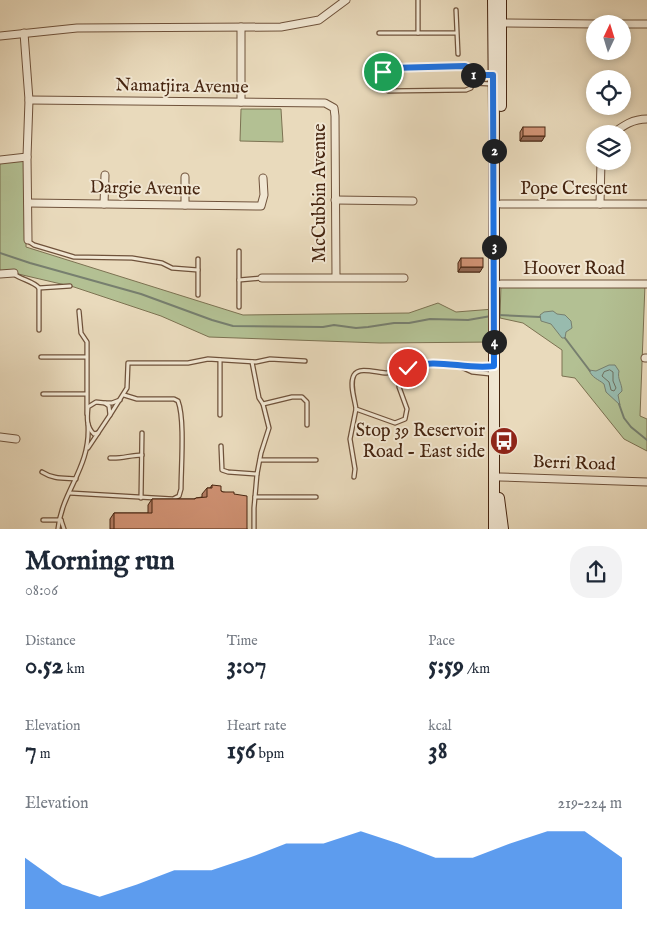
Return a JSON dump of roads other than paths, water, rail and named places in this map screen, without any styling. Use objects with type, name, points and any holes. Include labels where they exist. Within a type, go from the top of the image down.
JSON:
[{"type":"main road","points":[[493,0],[497,23],[498,204],[497,477],[494,529]]},
{"type":"main road","points":[[498,204],[493,80],[497,23],[501,0]]},
{"type":"main road","points":[[497,326],[494,370],[497,477],[501,529]]},
{"type":"street","points":[[0,36],[77,28],[281,27],[319,20],[346,0]]},
{"type":"street","points":[[497,23],[586,24]]},
{"type":"street","points":[[631,24],[647,24]]},
{"type":"street","points":[[241,28],[241,102]]},
{"type":"street","points":[[24,33],[29,100],[27,157],[28,240]]},
{"type":"street","name":"Namatjira Avenue","points":[[29,100],[325,103],[334,108]]},
{"type":"street","name":"McCubbin Avenue","points":[[334,108],[336,277]]},
{"type":"street","points":[[624,125],[637,119],[647,119]]},
{"type":"street","points":[[0,160],[27,157]]},
{"type":"street","points":[[600,204],[601,170]]},
{"type":"street","points":[[104,204],[105,175]]},
{"type":"street","points":[[185,177],[185,205]]},
{"type":"street","name":"Dargie Avenue","points":[[28,203],[261,206],[264,195],[263,178]]},
{"type":"street","points":[[336,200],[413,200]]},
{"type":"street","name":"Pope Crescent","points":[[498,204],[647,204]]},
{"type":"street","points":[[0,274],[14,273]]},
{"type":"street","points":[[262,278],[404,278]]},
{"type":"street","name":"Hoover Road","points":[[497,284],[647,284]]},
{"type":"street","points":[[0,437],[16,439]]},
{"type":"street","name":"Berri Road","points":[[497,477],[647,482]]},
{"type":"lane","points":[[418,0],[418,33]]},
{"type":"lane","points":[[456,10],[458,54]]},
{"type":"lane","points":[[379,33],[456,33]]},
{"type":"lane","points":[[465,66],[469,68],[473,75],[470,88],[466,90],[388,91],[383,84],[383,72],[391,68],[465,66]]},
{"type":"lane","points":[[473,75],[493,80]]},
{"type":"lane","points":[[472,83],[493,80]]},
{"type":"lane","points":[[28,240],[34,245],[74,257],[132,258],[162,263],[178,269],[198,270]]},
{"type":"lane","points":[[239,252],[240,307]]},
{"type":"lane","points":[[198,259],[198,295]]},
{"type":"lane","points":[[14,273],[20,279],[34,283],[39,288],[39,330]]},
{"type":"lane","points":[[239,280],[262,278]]},
{"type":"lane","points":[[39,288],[70,286]]},
{"type":"lane","points":[[79,311],[81,333],[87,342],[87,450]]},
{"type":"lane","points":[[41,357],[86,358]]},
{"type":"lane","points":[[58,529],[65,502],[87,450],[127,388],[128,362],[188,363],[208,359],[252,362],[270,359],[305,361]]},
{"type":"lane","points":[[220,360],[220,415]]},
{"type":"lane","points":[[252,362],[259,398],[263,404],[269,428],[257,474],[254,529]]},
{"type":"lane","points":[[354,477],[355,468],[350,439],[356,409],[352,382],[354,374],[360,370],[386,373],[434,363],[494,370]]},
{"type":"lane","points":[[458,366],[472,372],[494,370]]},
{"type":"lane","points":[[356,409],[394,423],[405,420],[407,409],[399,387],[400,371]]},
{"type":"lane","points":[[43,394],[86,394]]},
{"type":"lane","points":[[86,394],[88,399],[96,402],[112,403],[121,400]]},
{"type":"lane","points":[[70,493],[172,499],[179,496],[181,489],[181,407],[178,401],[174,399],[137,399],[124,395]]},
{"type":"lane","points":[[263,404],[292,397],[302,397],[307,402],[307,425]]},
{"type":"lane","points":[[87,414],[88,407],[96,402]]},
{"type":"lane","points":[[105,403],[109,406],[110,416]]},
{"type":"lane","points":[[88,424],[91,432],[94,434],[98,433]]},
{"type":"lane","points":[[141,498],[142,433]]},
{"type":"lane","points":[[221,446],[222,470],[257,474]]},
{"type":"lane","points":[[110,458],[142,455]]},
{"type":"lane","points":[[260,460],[316,460]]},
{"type":"lane","points":[[42,472],[49,477],[76,479]]},
{"type":"lane","points":[[255,497],[316,497]]},
{"type":"lane","points":[[43,520],[61,520]]},
{"type":"lane","points":[[61,520],[64,529]]},
{"type":"water","points":[[553,311],[557,314],[565,315],[571,321],[572,328],[566,332],[565,338],[562,338],[551,324],[541,321],[540,315],[544,312]]},
{"type":"water","points":[[609,365],[615,365],[619,371],[622,391],[618,395],[620,405],[606,392],[604,384],[593,377],[589,370],[596,371]]},
{"type":"waterway","points":[[0,253],[141,294],[233,326],[323,327],[334,325],[356,328],[430,319],[468,320],[491,316]]},
{"type":"waterway","points":[[498,315],[540,317]]},
{"type":"waterway","points":[[565,338],[590,371]]},
{"type":"waterway","points":[[619,404],[624,418],[631,427],[647,440]]},
{"type":"place","name":"Stop 39 Reservoir Road - East side","points":[[504,441]]}]
